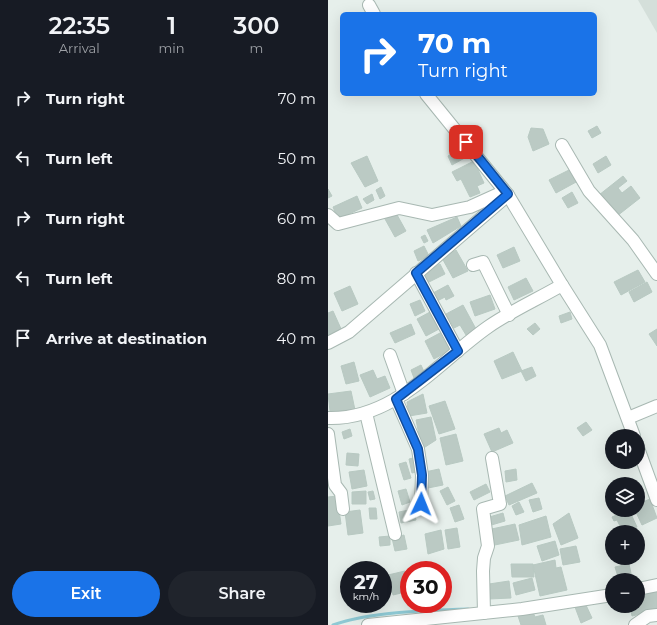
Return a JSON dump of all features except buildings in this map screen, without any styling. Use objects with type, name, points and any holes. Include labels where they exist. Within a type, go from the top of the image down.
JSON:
[{"type":"street","points":[[428,96],[508,194],[562,285],[600,345],[632,429]]},
{"type":"street","points":[[562,145],[589,191],[633,240],[657,274]]},
{"type":"street","points":[[328,215],[338,224],[399,208],[432,215],[470,207],[501,193],[508,194]]},
{"type":"street","points":[[328,343],[349,332],[508,194]]},
{"type":"street","points":[[472,265],[484,262],[509,315]]},
{"type":"street","points":[[416,273],[458,351]]},
{"type":"street","points":[[328,418],[341,419],[366,413],[400,397],[489,326],[562,285]]},
{"type":"street","points":[[390,355],[400,397],[418,449],[422,475],[421,504]]},
{"type":"street","points":[[628,418],[657,406]]},
{"type":"street","points":[[366,413],[395,534]]},
{"type":"street","points":[[328,434],[335,482],[342,496],[343,509]]},
{"type":"street","points":[[484,613],[483,571],[484,558],[488,546],[483,509],[500,504],[492,458]]},
{"type":"street","points":[[645,467],[657,500]]},
{"type":"street","points":[[645,588],[657,585]]},
{"type":"street","points":[[368,625],[558,605],[605,596]]},
{"type":"street","points":[[634,625],[648,616],[657,615]]},
{"type":"shaded area","points":[[638,0],[657,0],[657,33]]},
{"type":"waterway","points":[[333,625],[381,614],[468,609]]},
{"type":"route","points":[[421,504],[422,475],[418,449],[396,399],[419,383],[458,351],[416,273],[508,194],[466,142]]}]
